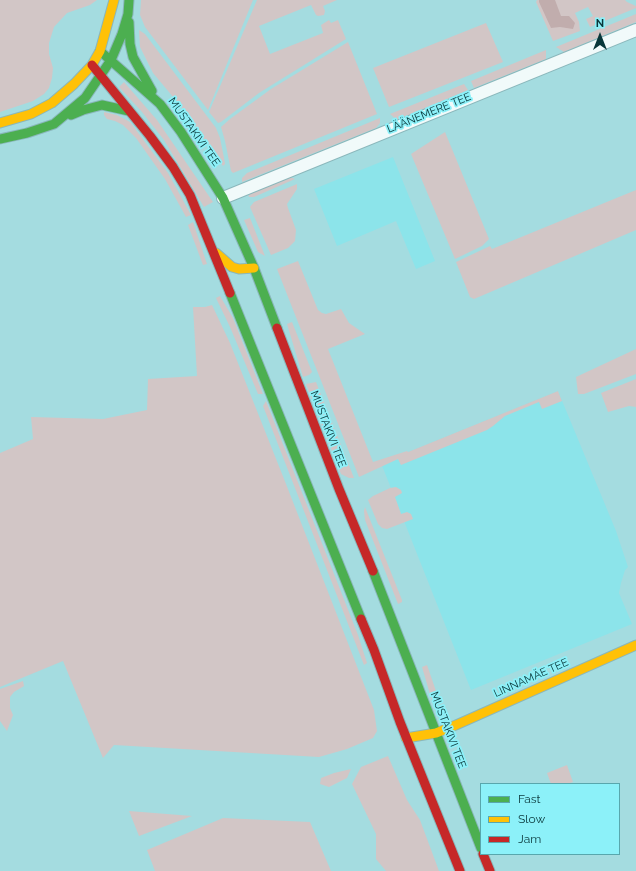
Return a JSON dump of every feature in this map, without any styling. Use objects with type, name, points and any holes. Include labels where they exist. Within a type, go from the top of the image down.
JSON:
[{"type":"main road","points":[[0,123],[31,114],[52,103],[74,84],[92,65],[100,51],[114,0]]},
{"type":"main road","points":[[54,124],[85,98],[100,77],[122,34],[128,14],[130,0]]},
{"type":"main road","points":[[128,14],[130,44],[133,57],[160,104]]},
{"type":"main road","name":"MUSTAKIVI TEE","points":[[100,51],[160,104],[181,132],[223,198],[254,268],[336,481],[480,845]]},
{"type":"main road","points":[[92,65],[100,77],[159,148],[190,195],[214,251],[335,556],[374,650],[406,738],[460,871]]},
{"type":"main road","points":[[0,139],[27,133],[54,124],[83,110],[102,105],[129,111]]},
{"type":"main road","points":[[214,251],[232,267],[238,269],[254,268]]},
{"type":"main road","name":"LINNAMÄE TEE","points":[[406,738],[436,733],[636,645]]},
{"type":"main road","points":[[483,855],[490,871]]},
{"type":"street","name":"LÄÄNEMERE TEE","points":[[223,198],[636,30]]},
{"type":"shaded area","points":[[0,0],[97,0],[90,5],[67,13],[54,27],[49,43],[49,54],[53,68],[52,78],[49,88],[44,94],[33,101],[0,112]]},
{"type":"shaded area","points":[[141,0],[253,0],[208,110],[145,27],[140,15]]},
{"type":"shaded area","points":[[257,0],[337,0],[323,6],[325,11],[324,15],[316,15],[311,5],[259,26],[270,54],[323,33],[321,25],[329,20],[331,23],[338,20],[346,39],[259,93],[218,123],[209,112]]},
{"type":"shaded area","points":[[537,0],[625,0],[636,6],[636,8],[590,27],[586,19],[593,16],[588,7],[575,13],[579,22],[580,31],[553,41],[536,2]]},
{"type":"shaded area","points":[[539,0],[555,0],[561,16],[569,16],[575,23],[573,29],[560,27],[551,28]]},
{"type":"shaded area","points":[[636,14],[636,22],[564,52],[556,47]]},
{"type":"shaded area","points":[[486,23],[503,62],[389,107],[373,68]]},
{"type":"shaded area","points":[[139,30],[145,34],[216,128],[220,138],[224,158],[225,164],[223,166],[184,110],[153,73],[140,47]]},
{"type":"shaded area","points":[[348,42],[377,114],[233,173],[231,171],[221,127],[271,89]]},
{"type":"shaded area","points":[[546,50],[546,59],[474,88],[471,81]]},
{"type":"shaded area","points":[[124,82],[157,120],[213,202],[204,207],[164,140],[142,112],[119,87]]},
{"type":"shaded area","points":[[464,84],[468,90],[397,120],[390,114]]},
{"type":"shaded area","points":[[104,112],[117,115],[130,122],[168,173],[191,215],[186,217],[165,179],[136,138],[123,125],[107,119]]},
{"type":"shaded area","points":[[380,118],[380,123],[376,128],[242,182],[242,178],[247,173]]},
{"type":"shaded area","points":[[445,132],[489,239],[482,246],[455,259],[411,154]]},
{"type":"shaded area","points":[[393,157],[435,261],[416,269],[396,221],[337,246],[314,189]]},
{"type":"shaded area","points":[[290,177],[295,179],[254,197],[249,197],[248,194]]},
{"type":"shaded area","points":[[297,184],[297,189],[287,204],[296,230],[295,241],[288,248],[271,255],[250,207],[254,202]]},
{"type":"shaded area","points":[[636,190],[636,230],[474,299],[470,297],[456,262],[490,246],[492,249]]},
{"type":"shaded area","points":[[250,218],[265,256],[258,252],[244,220]]},
{"type":"shaded area","points":[[193,222],[207,264],[203,265],[188,225]]},
{"type":"shaded area","points":[[298,261],[318,310],[326,314],[341,309],[349,323],[365,334],[328,349],[373,462],[407,451],[408,452],[558,391],[562,401],[542,409],[539,402],[505,416],[487,430],[401,465],[398,459],[359,477],[277,269]]},
{"type":"shaded area","points":[[220,296],[233,318],[263,394],[258,394],[230,327],[216,298]]},
{"type":"shaded area","points":[[212,305],[230,343],[374,710],[377,731],[373,738],[347,749],[319,757],[114,745],[103,758],[63,661],[0,687],[0,453],[33,439],[31,417],[103,419],[147,410],[148,379],[197,376],[193,307],[205,307]]},
{"type":"shaded area","points":[[292,322],[312,372],[303,377],[287,324]]},
{"type":"shaded area","points":[[636,349],[636,374],[584,394],[578,394],[576,377]]},
{"type":"shaded area","points":[[636,379],[636,407],[629,406],[608,412],[601,393]]},
{"type":"shaded area","points":[[316,382],[354,478],[349,478],[341,474],[306,384]]},
{"type":"shaded area","points":[[558,391],[616,531],[628,567],[625,570],[619,593],[632,624],[471,690],[381,463]]},
{"type":"shaded area","points":[[266,401],[358,635],[367,663],[364,665],[263,406]]},
{"type":"shaded area","points":[[396,487],[401,490],[402,493],[395,497],[401,514],[407,512],[411,514],[413,519],[387,529],[382,528],[378,524],[368,500],[390,488]]},
{"type":"shaded area","points":[[365,507],[402,600],[402,602],[398,604],[365,520]]},
{"type":"shaded area","points":[[427,665],[436,691],[435,701],[432,701],[422,667]]},
{"type":"shaded area","points":[[23,681],[24,686],[14,692],[10,697],[10,708],[13,715],[7,731],[0,721],[0,689]]},
{"type":"shaded area","points":[[388,756],[407,800],[420,820],[439,871],[386,871],[376,859],[376,834],[352,784],[361,767]]},
{"type":"shaded area","points":[[567,765],[573,782],[551,783],[547,773]]},
{"type":"shaded area","points":[[351,769],[347,778],[329,787],[320,784],[321,778]]},
{"type":"shaded area","points":[[129,811],[192,816],[139,836]]},
{"type":"shaded area","points":[[223,818],[310,822],[331,871],[155,871],[147,850]]},
{"type":"traffic: fast","points":[[0,139],[27,133],[54,124],[85,98],[111,60],[122,34],[128,14],[129,0]]},
{"type":"traffic: fast","points":[[129,22],[130,44],[133,57],[152,91]]},
{"type":"traffic: fast","points":[[100,51],[160,104],[181,132],[223,198],[254,268],[277,328]]},
{"type":"traffic: fast","points":[[71,115],[102,105],[129,111]]},
{"type":"traffic: fast","points":[[230,293],[361,619]]},
{"type":"traffic: fast","points":[[373,571],[480,845]]},
{"type":"traffic: slow","points":[[0,123],[31,114],[52,103],[74,84],[92,65],[100,51],[114,0]]},
{"type":"traffic: slow","points":[[216,253],[232,267],[239,269],[254,268]]},
{"type":"traffic: slow","points":[[406,738],[436,733],[456,725],[636,645]]},
{"type":"traffic: jam","points":[[92,65],[150,136],[173,167],[190,195],[230,293]]},
{"type":"traffic: jam","points":[[277,328],[339,489],[373,571]]},
{"type":"traffic: jam","points":[[361,619],[400,722],[460,871]]},
{"type":"traffic: jam","points":[[483,855],[490,871]]}]
